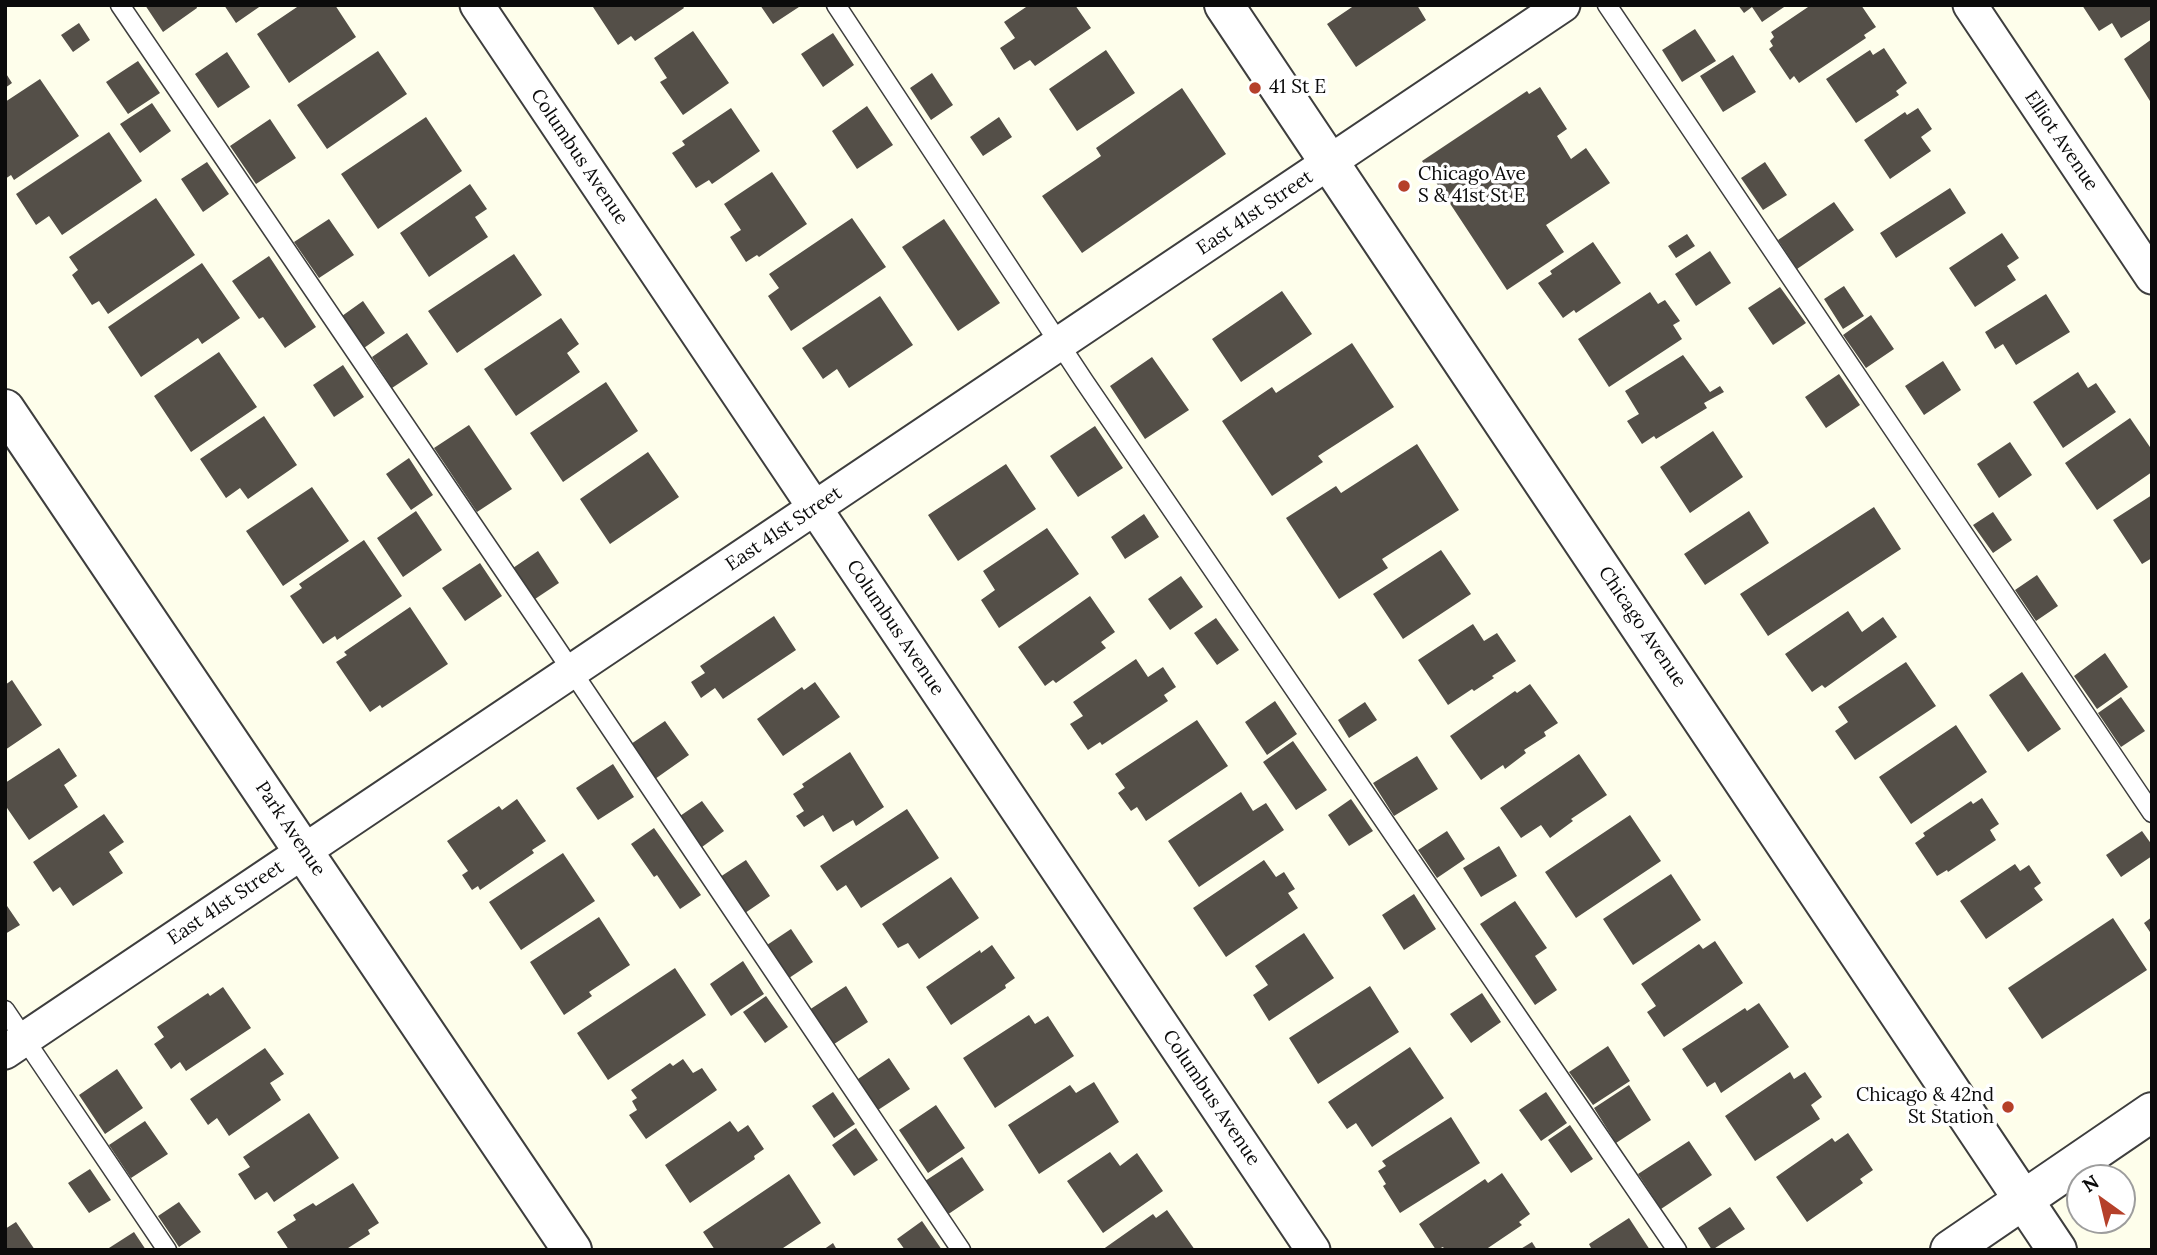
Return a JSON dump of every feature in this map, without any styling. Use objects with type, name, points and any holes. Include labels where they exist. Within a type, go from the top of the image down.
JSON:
[{"type":"street","name":"Columbus Avenue","points":[[477,5],[1313,1250]]},
{"type":"street","name":"Chicago Avenue","points":[[1224,5],[2057,1250]]},
{"type":"street","name":"East 41st Street","points":[[15,1045],[1563,5]]},
{"type":"street","name":"Elliot Avenue","points":[[1970,5],[2152,277]]},
{"type":"street","name":"Park Avenue","points":[[5,408],[572,1250]]},
{"type":"street","points":[[1950,1250],[2152,1112]]},
{"type":"lane","points":[[120,5],[572,670],[961,1250]]},
{"type":"lane","points":[[836,5],[1060,344],[1677,1250]]},
{"type":"lane","points":[[1607,5],[2152,813]]},
{"type":"lane","points":[[5,1010],[15,1045],[167,1250]]},
{"type":"building","points":[[145,5],[196,5],[197,8],[163,32]]},
{"type":"building","points":[[224,5],[262,5],[236,23]]},
{"type":"building","points":[[300,5],[335,5],[356,37],[289,83],[257,34]]},
{"type":"building","points":[[682,5],[684,8],[635,41],[631,36],[618,45],[593,7]]},
{"type":"building","points":[[760,5],[802,5],[773,24]]},
{"type":"building","points":[[1029,5],[1075,5],[1091,28],[1035,66],[1030,60],[1014,70],[1000,48],[1015,38],[1004,22]]},
{"type":"building","points":[[1355,5],[1417,5],[1426,20],[1356,67],[1327,24]]},
{"type":"building","points":[[1738,5],[1787,5],[1762,22],[1752,7],[1744,13]]},
{"type":"building","points":[[1811,5],[1861,5],[1876,27],[1864,35],[1866,38],[1799,83],[1794,76],[1790,80],[1769,49],[1773,46],[1770,41],[1774,37],[1771,32]]},
{"type":"building","points":[[2082,5],[2152,5],[2152,19],[2121,38],[2112,23],[2099,31]]},
{"type":"building","points":[[79,23],[90,40],[73,52],[61,35]]},
{"type":"building","points":[[1695,29],[1716,61],[1682,82],[1662,50]]},
{"type":"building","points":[[693,31],[729,83],[683,115],[660,82],[667,78],[654,58]]},
{"type":"building","points":[[833,33],[854,65],[823,87],[801,54]]},
{"type":"building","points":[[2152,39],[2152,100],[2150,101],[2124,59]]},
{"type":"building","points":[[1884,48],[1907,83],[1896,91],[1899,95],[1856,123],[1826,79],[1870,50],[1873,55]]},
{"type":"building","points":[[1106,50],[1135,93],[1077,131],[1049,89]]},
{"type":"building","points":[[378,51],[407,94],[327,149],[297,105]]},
{"type":"building","points":[[227,52],[250,87],[218,108],[195,74]]},
{"type":"building","points":[[1733,55],[1756,92],[1723,112],[1700,76]]},
{"type":"building","points":[[138,61],[160,93],[128,114],[106,82]]},
{"type":"building","points":[[5,72],[12,83],[5,88]]},
{"type":"building","points":[[932,73],[953,105],[931,120],[910,88]]},
{"type":"building","points":[[40,79],[79,136],[14,180],[11,175],[5,179],[5,102]]},
{"type":"building","points":[[1540,87],[1567,129],[1557,136],[1571,159],[1586,148],[1610,183],[1546,225],[1564,252],[1507,290],[1422,161],[1527,91],[1529,94]]},
{"type":"building","points":[[1182,88],[1226,154],[1082,253],[1042,196],[1101,156],[1096,148]]},
{"type":"building","points":[[152,103],[171,131],[140,153],[120,124]]},
{"type":"building","points":[[867,106],[893,145],[857,169],[832,131]]},
{"type":"building","points":[[731,108],[760,151],[712,184],[709,180],[696,188],[672,153],[685,145],[682,141]]},
{"type":"building","points":[[1918,108],[1932,129],[1921,137],[1931,151],[1890,179],[1864,140],[1905,112],[1907,115]]},
{"type":"building","points":[[426,117],[462,171],[378,229],[341,174]]},
{"type":"building","points":[[999,117],[1012,137],[983,156],[970,137]]},
{"type":"building","points":[[270,119],[296,158],[256,184],[230,146]]},
{"type":"building","points":[[109,132],[142,181],[62,235],[49,216],[36,225],[16,194]]},
{"type":"building","points":[[207,162],[229,194],[203,212],[181,179]]},
{"type":"building","points":[[1765,162],[1787,195],[1763,210],[1741,178]]},
{"type":"building","points":[[772,172],[807,224],[759,257],[757,255],[746,262],[730,237],[741,230],[724,204]]},
{"type":"building","points":[[470,184],[487,209],[475,217],[488,237],[429,277],[400,233]]},
{"type":"building","points":[[1950,188],[1966,213],[1896,258],[1880,233]]},
{"type":"building","points":[[156,198],[195,255],[108,314],[99,301],[92,305],[72,275],[78,270],[69,257]]},
{"type":"building","points":[[1834,202],[1854,230],[1797,269],[1778,240]]},
{"type":"building","points":[[852,218],[886,267],[791,331],[768,296],[779,288],[769,274]]},
{"type":"building","points":[[329,219],[354,255],[319,278],[294,242]]},
{"type":"building","points":[[944,219],[1000,303],[958,331],[902,247]]},
{"type":"building","points":[[2002,233],[2019,258],[2007,266],[2016,280],[1975,307],[1949,268]]},
{"type":"building","points":[[1687,234],[1695,246],[1676,258],[1668,246]]},
{"type":"building","points":[[1593,242],[1621,283],[1576,313],[1574,310],[1563,318],[1538,283],[1552,274],[1550,271]]},
{"type":"building","points":[[1710,251],[1731,283],[1696,306],[1675,274]]},
{"type":"building","points":[[514,254],[542,295],[457,353],[428,311]]},
{"type":"building","points":[[269,256],[316,327],[285,348],[263,317],[259,319],[232,281]]},
{"type":"building","points":[[202,263],[240,318],[202,344],[198,338],[141,377],[108,327]]},
{"type":"building","points":[[1844,286],[1864,316],[1843,329],[1824,299]]},
{"type":"building","points":[[1780,287],[1806,323],[1773,345],[1748,308]]},
{"type":"building","points":[[1282,291],[1312,334],[1241,382],[1212,339]]},
{"type":"building","points":[[1650,292],[1658,304],[1665,300],[1680,321],[1673,325],[1682,339],[1609,387],[1578,339]]},
{"type":"building","points":[[2046,294],[2070,332],[2016,365],[2003,344],[1995,349],[1985,332]]},
{"type":"building","points":[[880,296],[913,345],[849,388],[837,369],[823,379],[802,348]]},
{"type":"building","points":[[363,301],[385,333],[364,348],[342,316]]},
{"type":"building","points":[[1871,315],[1894,349],[1866,368],[1843,335]]},
{"type":"building","points":[[561,318],[579,344],[567,353],[580,372],[516,416],[484,369]]},
{"type":"building","points":[[407,333],[428,364],[392,388],[372,357]]},
{"type":"building","points":[[1352,343],[1394,407],[1318,456],[1323,462],[1272,496],[1222,421],[1272,387],[1276,393]]},
{"type":"building","points":[[219,352],[257,407],[191,452],[154,396]]},
{"type":"building","points":[[1683,355],[1710,392],[1720,386],[1724,392],[1704,403],[1707,408],[1656,439],[1654,436],[1642,444],[1627,421],[1639,414],[1625,391]]},
{"type":"building","points":[[1152,357],[1189,410],[1145,439],[1110,386]]},
{"type":"building","points":[[1943,361],[1961,390],[1924,415],[1905,386]]},
{"type":"building","points":[[343,365],[364,397],[334,417],[313,385]]},
{"type":"building","points":[[2078,372],[2088,388],[2096,383],[2116,412],[2063,448],[2033,402]]},
{"type":"building","points":[[1839,374],[1860,405],[1826,428],[1805,397]]},
{"type":"building","points":[[606,382],[638,431],[563,482],[530,433]]},
{"type":"building","points":[[264,416],[297,465],[248,499],[240,488],[226,498],[200,459]]},
{"type":"building","points":[[2130,418],[2152,450],[2152,472],[2097,510],[2065,463]]},
{"type":"building","points":[[469,425],[512,489],[477,512],[434,448]]},
{"type":"building","points":[[1095,426],[1123,468],[1078,497],[1050,456]]},
{"type":"building","points":[[1713,431],[1743,477],[1690,513],[1660,467]]},
{"type":"building","points":[[2010,442],[2032,475],[1999,498],[1977,464]]},
{"type":"building","points":[[1417,444],[1459,510],[1382,559],[1388,568],[1339,599],[1286,518],[1336,486],[1341,493]]},
{"type":"building","points":[[648,452],[679,497],[610,544],[580,499]]},
{"type":"building","points":[[409,458],[433,495],[411,510],[386,474]]},
{"type":"building","points":[[1006,464],[1036,509],[958,561],[928,515]]},
{"type":"building","points":[[312,487],[349,541],[283,586],[246,531]]},
{"type":"building","points":[[2152,495],[2152,558],[2142,564],[2113,520]]},
{"type":"building","points":[[1874,507],[1901,549],[1768,636],[1740,594]]},
{"type":"building","points":[[416,511],[442,550],[403,577],[377,538]]},
{"type":"building","points":[[1749,511],[1769,543],[1705,585],[1684,554]]},
{"type":"building","points":[[1993,512],[2012,540],[1993,553],[1973,525]]},
{"type":"building","points":[[1144,514],[1159,537],[1125,559],[1111,537]]},
{"type":"building","points":[[1047,528],[1079,574],[999,628],[981,600],[995,590],[983,571]]},
{"type":"building","points":[[364,540],[402,596],[337,640],[335,636],[323,644],[290,596],[302,588],[299,584]]},
{"type":"building","points":[[1441,550],[1471,594],[1403,639],[1373,594]]},
{"type":"building","points":[[538,551],[559,583],[535,599],[513,568]]},
{"type":"building","points":[[480,563],[502,596],[465,621],[442,588]]},
{"type":"building","points":[[2037,575],[2058,606],[2036,621],[2015,590]]},
{"type":"building","points":[[1181,576],[1203,607],[1170,630],[1148,599]]},
{"type":"building","points":[[1090,596],[1115,632],[1101,642],[1106,648],[1056,683],[1053,680],[1045,686],[1018,647]]},
{"type":"building","points":[[410,607],[448,664],[382,708],[380,705],[370,712],[336,662],[347,655],[344,652]]},
{"type":"building","points":[[1848,611],[1862,632],[1883,617],[1897,637],[1825,688],[1822,685],[1812,692],[1785,654]]},
{"type":"building","points":[[774,616],[796,650],[723,699],[715,688],[701,698],[691,682],[705,673],[700,666]]},
{"type":"building","points":[[1216,618],[1239,650],[1217,665],[1194,633]]},
{"type":"building","points":[[1473,624],[1484,641],[1497,633],[1516,661],[1474,691],[1472,689],[1448,705],[1418,660]]},
{"type":"building","points":[[2105,653],[2128,687],[2097,709],[2074,676]]},
{"type":"building","points":[[1136,659],[1148,677],[1163,667],[1176,687],[1164,695],[1168,701],[1102,745],[1100,742],[1088,750],[1070,724],[1083,716],[1073,702]]},
{"type":"building","points":[[1906,662],[1936,706],[1855,760],[1835,731],[1848,722],[1838,707]]},
{"type":"building","points":[[2022,672],[2061,729],[2028,752],[1989,695]]},
{"type":"building","points":[[12,680],[42,725],[5,750],[5,685]]},
{"type":"building","points":[[815,682],[840,717],[783,756],[757,719],[802,687],[804,690]]},
{"type":"building","points":[[1530,684],[1558,723],[1544,732],[1546,736],[1524,750],[1526,753],[1505,769],[1503,765],[1481,780],[1450,736],[1515,691],[1517,693]]},
{"type":"building","points":[[2121,697],[2145,731],[2121,747],[2098,713]]},
{"type":"building","points":[[1275,701],[1297,734],[1267,755],[1245,722]]},
{"type":"building","points":[[1365,702],[1377,720],[1349,738],[1338,720]]},
{"type":"building","points":[[1197,720],[1228,766],[1146,821],[1137,807],[1131,811],[1118,793],[1125,788],[1115,774]]},
{"type":"building","points":[[665,721],[689,755],[655,779],[631,744]]},
{"type":"building","points":[[1956,725],[1987,772],[1911,824],[1879,777]]},
{"type":"building","points":[[1293,741],[1327,790],[1296,810],[1263,762]]},
{"type":"building","points":[[59,748],[77,776],[64,785],[78,807],[29,840],[5,805],[5,783]]},
{"type":"building","points":[[850,752],[884,807],[856,826],[853,820],[833,832],[823,815],[804,827],[796,816],[804,811],[793,794],[804,787],[802,784]]},
{"type":"building","points":[[1579,754],[1607,795],[1571,819],[1573,821],[1550,838],[1541,825],[1521,838],[1500,808]]},
{"type":"building","points":[[1417,756],[1438,789],[1394,816],[1373,783]]},
{"type":"building","points":[[613,764],[634,797],[598,820],[576,788]]},
{"type":"building","points":[[1241,792],[1253,811],[1266,803],[1284,830],[1199,887],[1168,841]]},
{"type":"building","points":[[1982,798],[1999,824],[1990,830],[1996,840],[1948,872],[1947,870],[1937,876],[1915,843],[1925,836],[1923,833],[1971,801],[1973,804]]},
{"type":"building","points":[[517,799],[546,841],[532,850],[534,853],[480,890],[478,886],[472,890],[462,875],[468,871],[447,841],[499,806],[502,810]]},
{"type":"building","points":[[1351,799],[1373,831],[1349,846],[1328,815]]},
{"type":"building","points":[[702,801],[724,831],[702,847],[680,816]]},
{"type":"building","points":[[907,809],[939,858],[861,908],[846,885],[837,891],[820,866]]},
{"type":"building","points":[[104,814],[124,842],[109,852],[123,873],[73,906],[60,887],[53,892],[33,862]]},
{"type":"building","points":[[1630,815],[1661,861],[1576,918],[1545,872]]},
{"type":"building","points":[[654,828],[701,895],[680,909],[657,875],[654,877],[631,844]]},
{"type":"building","points":[[1447,831],[1465,859],[1437,878],[1418,850]]},
{"type":"building","points":[[2142,831],[2152,845],[2152,856],[2121,877],[2106,855]]},
{"type":"building","points":[[1499,846],[1517,876],[1481,897],[1463,868]]},
{"type":"building","points":[[563,853],[595,901],[521,950],[489,902]]},
{"type":"building","points":[[746,860],[770,896],[745,913],[720,877]]},
{"type":"building","points":[[1264,860],[1276,877],[1284,872],[1295,889],[1288,893],[1298,908],[1226,957],[1193,908]]},
{"type":"building","points":[[2015,864],[2020,871],[2029,865],[2041,883],[2034,888],[2043,900],[1986,939],[1960,901]]},
{"type":"building","points":[[1671,874],[1701,920],[1633,965],[1603,919]]},
{"type":"building","points":[[951,877],[979,918],[919,959],[908,943],[898,948],[882,924]]},
{"type":"building","points":[[1414,894],[1436,929],[1404,950],[1382,915]]},
{"type":"building","points":[[1515,901],[1547,948],[1535,956],[1557,990],[1535,1005],[1480,924]]},
{"type":"building","points":[[5,903],[20,925],[5,934]]},
{"type":"building","points":[[599,917],[630,965],[589,992],[592,996],[564,1015],[530,962]]},
{"type":"building","points":[[2152,917],[2152,935],[2144,923]]},
{"type":"building","points":[[2113,918],[2147,970],[2042,1039],[2008,988]]},
{"type":"building","points":[[791,929],[813,962],[789,978],[767,945]]},
{"type":"building","points":[[1304,933],[1334,978],[1269,1021],[1253,995],[1268,985],[1255,966]]},
{"type":"building","points":[[1715,941],[1743,983],[1664,1037],[1647,1012],[1656,1006],[1641,984],[1699,944],[1703,949]]},
{"type":"building","points":[[992,945],[1015,978],[1005,985],[1006,988],[951,1025],[926,987],[980,950],[981,953]]},
{"type":"building","points":[[743,961],[764,994],[731,1016],[710,984]]},
{"type":"building","points":[[675,968],[706,1015],[608,1080],[577,1033]]},
{"type":"building","points":[[846,986],[868,1022],[831,1046],[809,1010]]},
{"type":"building","points":[[1370,986],[1399,1032],[1318,1084],[1289,1038]]},
{"type":"building","points":[[223,987],[251,1028],[186,1071],[180,1062],[171,1069],[154,1044],[164,1037],[157,1027],[208,993],[210,996]]},
{"type":"building","points":[[1482,993],[1501,1022],[1471,1043],[1450,1014]]},
{"type":"building","points":[[766,996],[788,1027],[765,1043],[743,1012]]},
{"type":"building","points":[[1759,1003],[1789,1047],[1721,1093],[1715,1082],[1707,1087],[1682,1049],[1745,1008],[1747,1011]]},
{"type":"building","points":[[1029,1015],[1035,1024],[1048,1016],[1074,1056],[995,1108],[963,1058]]},
{"type":"building","points":[[1608,1046],[1630,1081],[1593,1105],[1569,1072]]},
{"type":"building","points":[[1410,1047],[1444,1098],[1372,1147],[1356,1123],[1347,1129],[1328,1102]]},
{"type":"building","points":[[265,1048],[284,1074],[270,1083],[281,1100],[229,1136],[217,1118],[208,1125],[190,1099]]},
{"type":"building","points":[[889,1058],[910,1089],[878,1110],[858,1079]]},
{"type":"building","points":[[683,1059],[693,1073],[702,1068],[717,1090],[646,1139],[629,1115],[637,1110],[632,1101],[637,1098],[631,1090],[670,1063],[673,1066]]},
{"type":"building","points":[[117,1069],[143,1108],[105,1134],[79,1095]]},
{"type":"building","points":[[1790,1072],[1794,1079],[1805,1072],[1822,1097],[1811,1105],[1820,1119],[1755,1161],[1725,1116]]},
{"type":"building","points":[[1094,1082],[1119,1122],[1039,1174],[1008,1125],[1070,1085],[1076,1093]]},
{"type":"building","points":[[1629,1085],[1651,1120],[1616,1143],[1594,1108]]},
{"type":"building","points":[[833,1092],[855,1124],[834,1138],[812,1106]]},
{"type":"building","points":[[1546,1092],[1567,1123],[1541,1141],[1519,1110]]},
{"type":"building","points":[[936,1105],[965,1148],[928,1173],[899,1130]]},
{"type":"building","points":[[309,1113],[339,1158],[274,1202],[267,1192],[255,1200],[238,1174],[250,1167],[243,1157]]},
{"type":"building","points":[[1451,1117],[1480,1163],[1400,1213],[1383,1186],[1386,1184],[1378,1171],[1386,1166],[1382,1161]]},
{"type":"building","points":[[145,1121],[168,1154],[131,1178],[109,1145]]},
{"type":"building","points":[[730,1121],[738,1132],[748,1125],[764,1149],[754,1156],[755,1159],[690,1203],[665,1165]]},
{"type":"building","points":[[1570,1125],[1593,1159],[1571,1173],[1548,1140]]},
{"type":"building","points":[[856,1128],[878,1160],[854,1176],[832,1145]]},
{"type":"building","points":[[1848,1133],[1873,1170],[1860,1179],[1863,1183],[1807,1222],[1776,1177],[1832,1138],[1835,1142]]},
{"type":"building","points":[[1689,1141],[1712,1175],[1661,1209],[1638,1174]]},
{"type":"building","points":[[1110,1152],[1120,1166],[1137,1153],[1163,1191],[1103,1233],[1067,1181]]},
{"type":"building","points":[[962,1157],[984,1190],[947,1215],[925,1181]]},
{"type":"building","points":[[90,1169],[111,1200],[89,1213],[68,1183]]},
{"type":"building","points":[[1502,1173],[1530,1214],[1519,1222],[1522,1225],[1485,1250],[1445,1250],[1443,1247],[1436,1250],[1419,1224],[1485,1179],[1488,1183]]},
{"type":"building","points":[[789,1174],[821,1223],[780,1250],[715,1250],[703,1232]]},
{"type":"building","points":[[353,1183],[379,1223],[368,1230],[370,1234],[345,1250],[289,1250],[277,1232],[296,1220],[293,1215],[313,1203],[316,1206]]},
{"type":"building","points":[[179,1202],[201,1232],[179,1247],[158,1216]]},
{"type":"building","points":[[1730,1207],[1745,1229],[1712,1250],[1698,1228]]},
{"type":"building","points":[[1167,1210],[1195,1250],[1102,1250],[1153,1214],[1156,1218]]},
{"type":"building","points":[[1629,1218],[1650,1250],[1592,1250],[1589,1244]]},
{"type":"building","points":[[922,1221],[942,1250],[905,1250],[897,1239]]},
{"type":"building","points":[[16,1222],[35,1250],[5,1250],[5,1229]]},
{"type":"building","points":[[134,1232],[146,1250],[109,1248]]},
{"type":"building","points":[[1532,1242],[1537,1250],[1519,1250]]},
{"type":"building","points":[[833,1243],[837,1250],[823,1250]]},
{"type":"place","name":"41 St E","points":[[1255,88]]},
{"type":"place","name":"Chicago Ave S & 41st St E","points":[[1404,186]]},
{"type":"place","name":"Chicago & 42nd St Station","points":[[2008,1107]]}]
